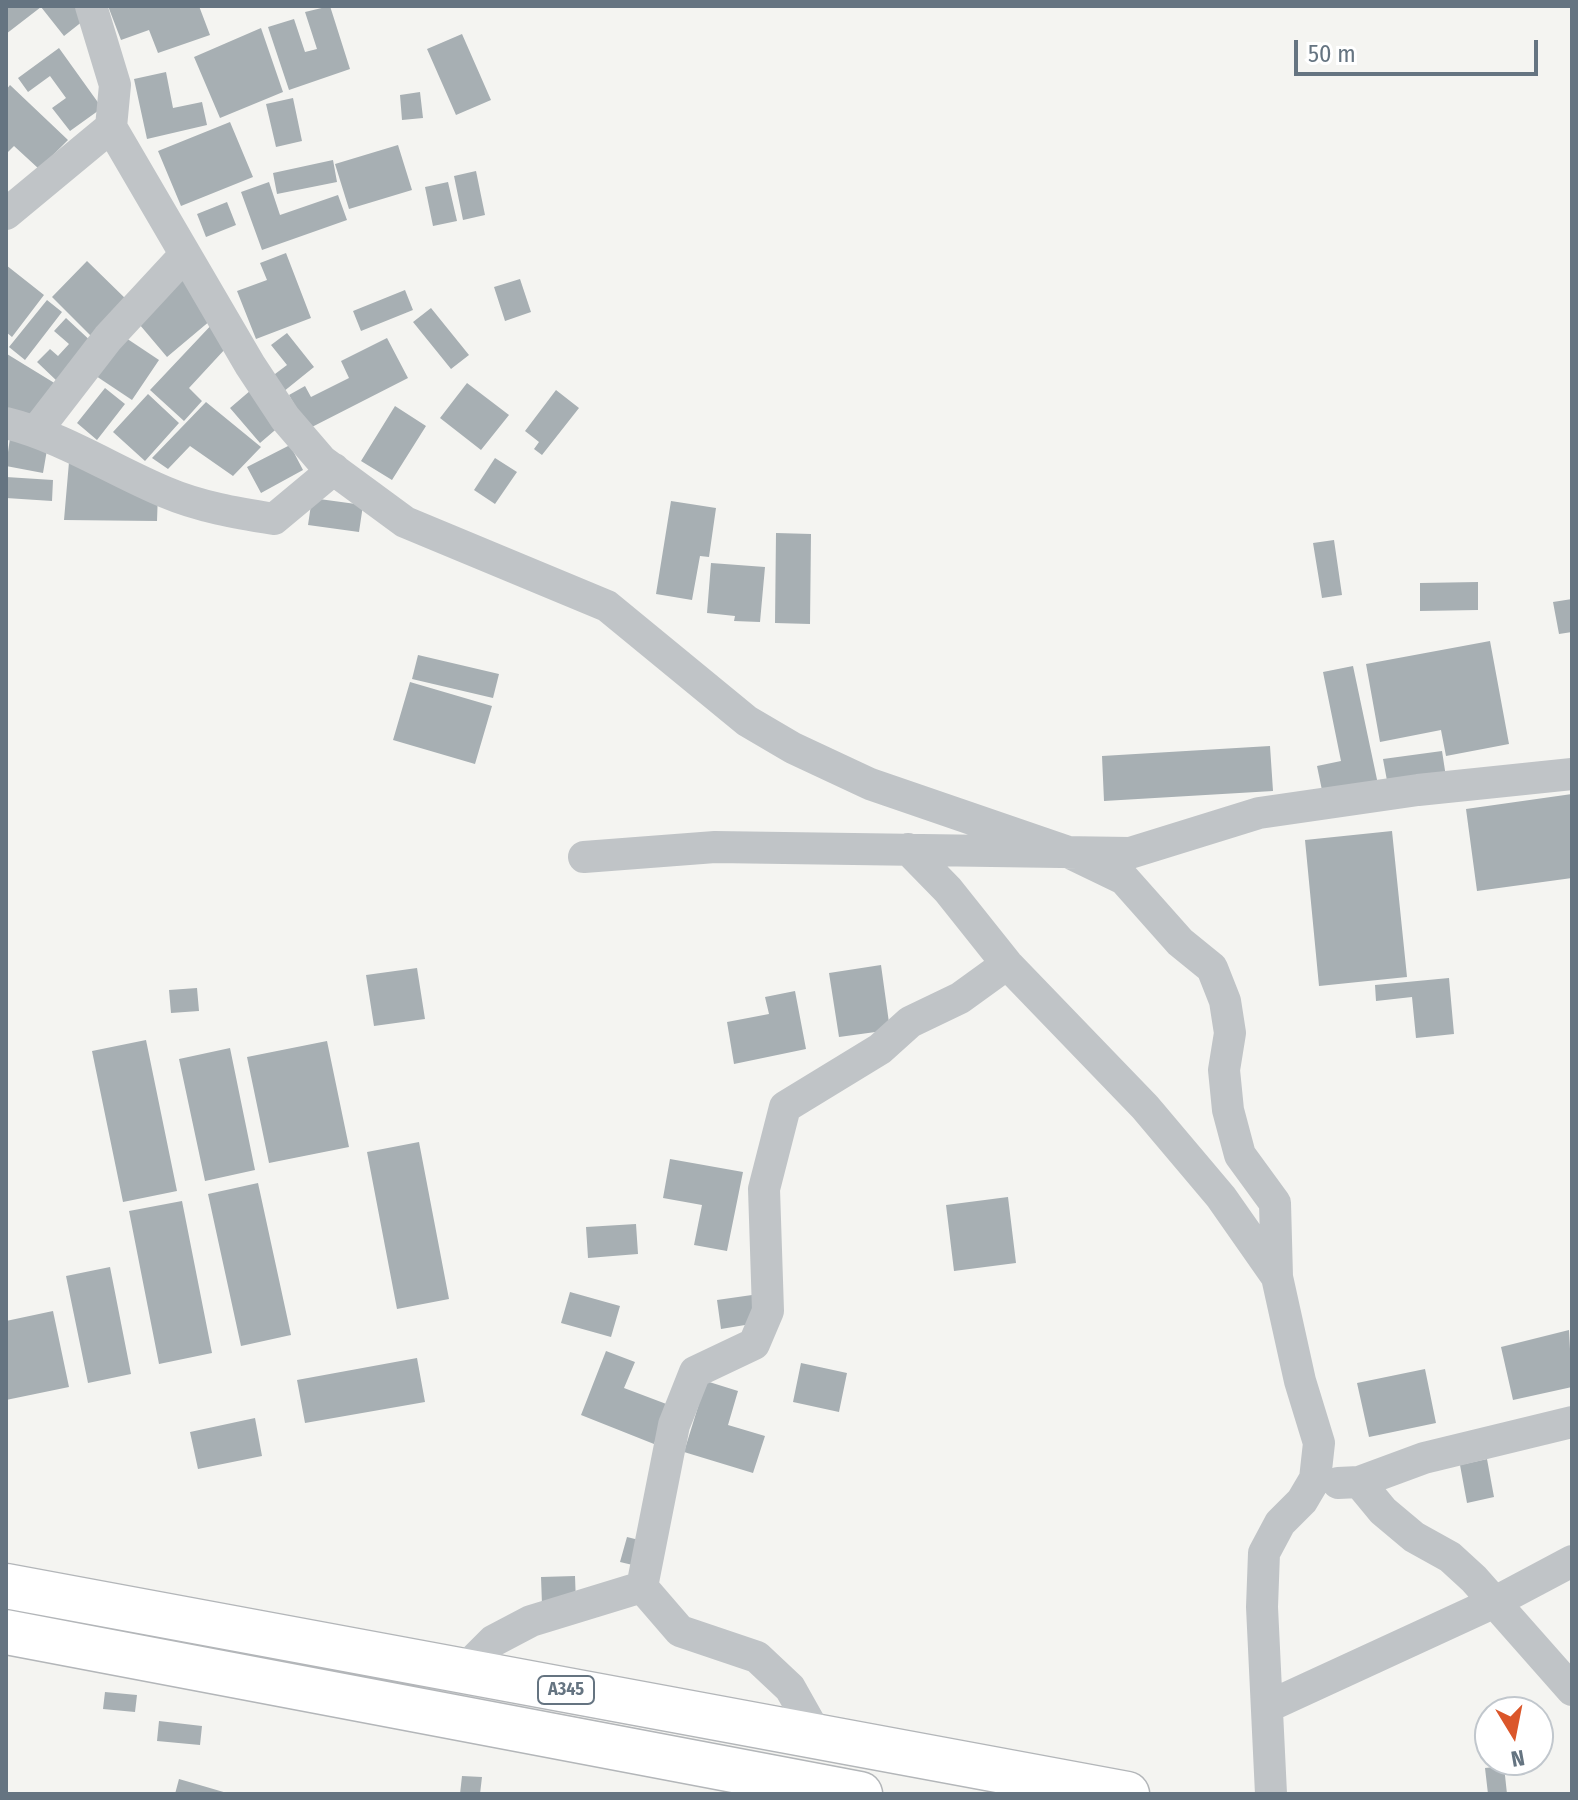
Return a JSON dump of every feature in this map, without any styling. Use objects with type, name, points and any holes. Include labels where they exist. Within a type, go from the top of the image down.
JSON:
[{"type":"highway","name":"A345","points":[[6,1586],[1127,1794]]},
{"type":"highway","name":"A345","points":[[6,1632],[860,1794]]},
{"type":"street","points":[[91,6],[115,85],[111,127],[184,256],[285,418],[308,446],[334,469],[405,522],[607,606],[747,721],[793,748],[870,784],[1068,852],[1124,879],[1180,942],[1212,968],[1225,1001],[1230,1033],[1224,1070],[1228,1110],[1240,1155],[1275,1203],[1277,1277],[1300,1381],[1319,1443],[1315,1479],[1302,1501],[1280,1523],[1264,1553],[1271,1794]]},
{"type":"street","points":[[6,214],[111,127]]},
{"type":"street","points":[[184,256],[21,427],[167,493],[221,510],[274,519],[334,469]]},
{"type":"street","points":[[584,857],[715,847],[1130,853],[1259,813],[1418,790],[1572,774]]},
{"type":"street","points":[[908,849],[948,890],[1007,964],[1145,1107],[1221,1197],[1277,1277]]},
{"type":"street","points":[[642,1587],[674,1425],[695,1372],[754,1344],[768,1311],[764,1189],[785,1107],[880,1049],[910,1022],[960,998],[1007,964]]},
{"type":"street","points":[[1315,1479],[1333,1483],[1359,1482],[1424,1458],[1572,1422]]},
{"type":"street","points":[[1359,1482],[1383,1511],[1414,1537],[1450,1557],[1495,1602],[1572,1690]]},
{"type":"street","points":[[1267,1707],[1495,1602],[1572,1561]]},
{"type":"street","points":[[463,1671],[493,1641],[531,1621],[642,1587]]},
{"type":"street","points":[[642,1587],[680,1631],[757,1657],[790,1688],[817,1736]]},
{"type":"building","points":[[6,6],[79,6],[88,17],[64,36],[41,7],[6,34]]},
{"type":"building","points":[[108,6],[199,6],[210,35],[158,53],[149,30],[121,40]]},
{"type":"building","points":[[330,6],[350,69],[289,90],[268,27],[294,19],[305,52],[317,49],[305,12]]},
{"type":"building","points":[[261,28],[283,92],[220,118],[194,57]]},
{"type":"building","points":[[462,34],[491,100],[456,115],[427,49]]},
{"type":"building","points":[[59,48],[102,108],[70,131],[52,108],[66,98],[50,76],[28,92],[18,78]]},
{"type":"building","points":[[166,72],[173,108],[202,102],[207,125],[147,139],[134,79]]},
{"type":"building","points":[[10,85],[68,140],[39,169],[14,146],[6,154],[6,90]]},
{"type":"building","points":[[420,92],[423,118],[402,120],[400,95]]},
{"type":"building","points":[[293,98],[302,141],[276,147],[266,104]]},
{"type":"building","points":[[230,122],[253,177],[181,206],[158,151]]},
{"type":"building","points":[[398,145],[412,190],[349,209],[335,164]]},
{"type":"building","points":[[333,160],[337,182],[277,194],[273,173]]},
{"type":"building","points":[[476,171],[485,215],[463,220],[454,176]]},
{"type":"building","points":[[269,182],[280,215],[338,195],[347,220],[262,250],[241,192]]},
{"type":"building","points":[[448,182],[457,221],[433,226],[425,187]]},
{"type":"building","points":[[227,202],[236,225],[206,237],[197,214]]},
{"type":"building","points":[[286,253],[311,318],[256,339],[237,291],[267,280],[260,263]]},
{"type":"building","points":[[87,261],[130,303],[94,339],[52,297]]},
{"type":"building","points":[[6,265],[44,295],[12,337],[6,332]]},
{"type":"building","points":[[184,276],[217,315],[167,357],[134,318]]},
{"type":"building","points":[[520,279],[531,312],[505,321],[494,287]]},
{"type":"building","points":[[405,290],[413,310],[361,331],[353,311]]},
{"type":"building","points":[[47,300],[62,312],[25,360],[9,347]]},
{"type":"building","points":[[431,308],[469,355],[451,369],[413,322]]},
{"type":"building","points":[[66,318],[94,344],[58,382],[37,362],[50,349],[58,356],[69,344],[54,331]]},
{"type":"building","points":[[216,320],[226,348],[189,388],[202,401],[184,421],[150,390]]},
{"type":"building","points":[[287,333],[314,367],[283,392],[271,377],[287,365],[271,345]]},
{"type":"building","points":[[120,334],[159,360],[132,400],[93,374]]},
{"type":"building","points":[[387,338],[408,378],[308,429],[289,395],[305,386],[311,397],[349,378],[341,361]]},
{"type":"building","points":[[7,354],[56,384],[29,426],[6,412]]},
{"type":"building","points":[[467,383],[509,415],[481,450],[440,418]]},
{"type":"building","points":[[105,388],[125,404],[97,440],[77,423]]},
{"type":"building","points":[[251,390],[281,425],[260,443],[230,408]]},
{"type":"building","points":[[556,390],[579,408],[542,455],[534,449],[539,442],[525,431]]},
{"type":"building","points":[[148,394],[179,423],[145,461],[113,432]]},
{"type":"building","points":[[206,402],[261,447],[233,476],[190,446],[168,469],[152,458]]},
{"type":"building","points":[[395,406],[426,426],[392,480],[361,461]]},
{"type":"building","points":[[10,438],[48,444],[43,473],[6,466]]},
{"type":"building","points":[[290,445],[303,470],[261,493],[247,467]]},
{"type":"building","points":[[495,458],[517,472],[495,504],[474,490]]},
{"type":"building","points":[[69,462],[158,492],[157,521],[64,520]]},
{"type":"building","points":[[6,477],[53,480],[52,501],[6,498]]},
{"type":"building","points":[[312,498],[363,505],[359,532],[308,525]]},
{"type":"building","points":[[671,501],[716,508],[709,557],[700,556],[692,600],[656,594]]},
{"type":"building","points":[[776,533],[811,534],[810,624],[775,623]]},
{"type":"building","points":[[1334,540],[1342,595],[1322,598],[1313,543]]},
{"type":"building","points":[[711,563],[765,567],[760,622],[734,621],[735,616],[707,613]]},
{"type":"building","points":[[1478,582],[1478,610],[1420,611],[1420,583]]},
{"type":"building","points":[[1572,599],[1572,632],[1559,634],[1553,602]]},
{"type":"building","points":[[1490,641],[1509,744],[1446,756],[1441,730],[1380,742],[1366,664]]},
{"type":"building","points":[[418,655],[499,674],[493,698],[412,679]]},
{"type":"building","points":[[1353,666],[1379,789],[1324,800],[1317,766],[1341,761],[1323,672]]},
{"type":"building","points":[[410,682],[492,706],[475,764],[393,740]]},
{"type":"building","points":[[1270,746],[1273,791],[1104,801],[1102,756]]},
{"type":"building","points":[[1442,751],[1446,777],[1388,786],[1383,759]]},
{"type":"building","points":[[1572,794],[1572,878],[1477,891],[1466,809]]},
{"type":"building","points":[[1392,831],[1407,977],[1319,986],[1305,840]]},
{"type":"building","points":[[881,965],[890,1030],[839,1037],[829,973]]},
{"type":"building","points":[[417,968],[425,1019],[374,1026],[366,975]]},
{"type":"building","points":[[1449,978],[1454,1034],[1416,1038],[1412,997],[1376,1001],[1375,985]]},
{"type":"building","points":[[197,988],[199,1011],[171,1013],[169,990]]},
{"type":"building","points":[[795,991],[806,1049],[734,1064],[727,1022],[769,1014],[765,997]]},
{"type":"building","points":[[146,1040],[177,1191],[123,1202],[92,1051]]},
{"type":"building","points":[[327,1041],[349,1147],[269,1163],[247,1057]]},
{"type":"building","points":[[230,1048],[255,1170],[205,1181],[179,1059]]},
{"type":"building","points":[[419,1142],[449,1299],[397,1309],[367,1152]]},
{"type":"building","points":[[670,1159],[743,1172],[727,1251],[694,1245],[702,1205],[663,1198]]},
{"type":"building","points":[[258,1183],[291,1335],[241,1346],[208,1194]]},
{"type":"building","points":[[1008,1197],[1016,1263],[954,1271],[946,1205]]},
{"type":"building","points":[[182,1201],[212,1353],[159,1364],[129,1211]]},
{"type":"building","points":[[636,1224],[638,1254],[588,1258],[586,1227]]},
{"type":"building","points":[[110,1267],[131,1374],[88,1383],[66,1276]]},
{"type":"building","points":[[570,1292],[620,1306],[611,1337],[561,1323]]},
{"type":"building","points":[[752,1295],[757,1323],[721,1329],[717,1300]]},
{"type":"building","points":[[53,1311],[69,1387],[6,1400],[6,1321]]},
{"type":"building","points":[[1569,1330],[1572,1387],[1513,1400],[1501,1347]]},
{"type":"building","points":[[606,1351],[635,1362],[624,1388],[669,1405],[654,1444],[581,1415]]},
{"type":"building","points":[[417,1358],[425,1402],[305,1423],[297,1380]]},
{"type":"building","points":[[801,1363],[847,1373],[839,1412],[793,1402]]},
{"type":"building","points":[[1425,1369],[1436,1423],[1369,1437],[1357,1383]]},
{"type":"building","points":[[706,1381],[738,1391],[728,1425],[765,1436],[753,1473],[684,1452]]},
{"type":"building","points":[[255,1418],[262,1456],[198,1469],[190,1432]]},
{"type":"building","points":[[1487,1459],[1494,1497],[1467,1503],[1460,1465]]},
{"type":"building","points":[[627,1537],[643,1541],[637,1566],[620,1562]]},
{"type":"building","points":[[575,1576],[576,1604],[542,1605],[541,1577]]},
{"type":"building","points":[[105,1692],[137,1695],[135,1712],[103,1709]]},
{"type":"building","points":[[159,1721],[202,1726],[200,1745],[157,1741]]},
{"type":"building","points":[[462,1776],[482,1777],[480,1794],[460,1794]]},
{"type":"building","points":[[1486,1776],[1505,1776],[1507,1794],[1488,1794]]},
{"type":"building","points":[[179,1779],[227,1793],[227,1794],[175,1794]]}]
